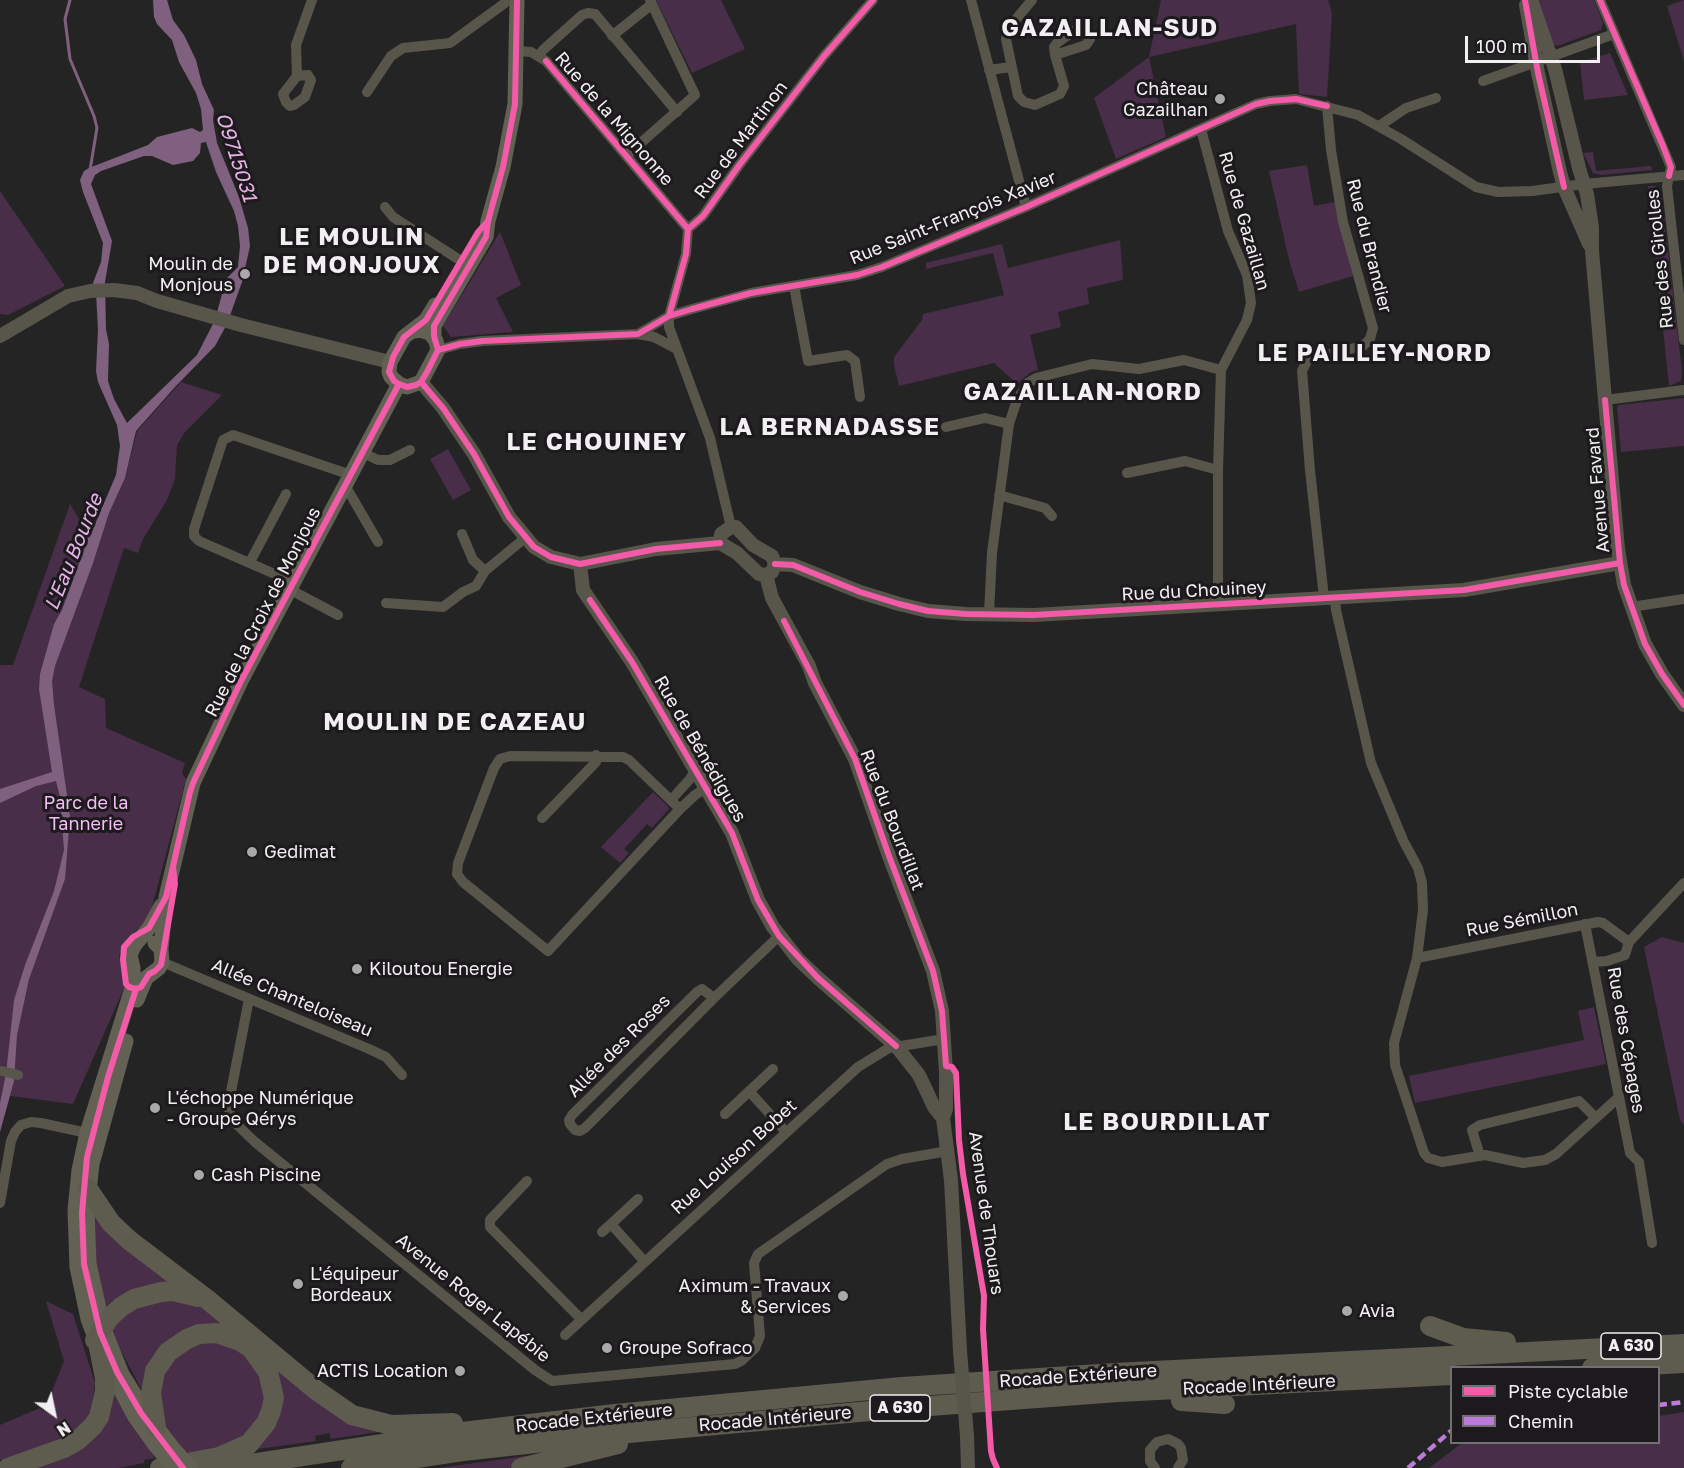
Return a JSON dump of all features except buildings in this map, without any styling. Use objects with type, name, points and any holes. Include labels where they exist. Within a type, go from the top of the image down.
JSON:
[{"type":"highway","points":[[88,1189],[117,1229],[208,1300],[316,1390],[352,1415],[391,1425],[462,1423],[482,1430]]},
{"type":"highway","points":[[8,1468],[63,1448],[78,1440],[93,1426],[99,1417],[105,1391],[99,1338],[121,1306],[147,1295],[173,1291],[208,1300]]},
{"type":"highway","points":[[1430,1326],[1462,1338],[1498,1341],[1553,1340],[1579,1349]]},
{"type":"highway","points":[[159,1438],[151,1393],[155,1371],[168,1352],[187,1339],[217,1333],[240,1341],[256,1354],[268,1372],[274,1398],[266,1423],[249,1444],[219,1456],[160,1468]]},
{"type":"highway","name":"Rocade Extérieure","points":[[224,1468],[482,1430],[615,1414],[914,1386],[1684,1344]]},
{"type":"highway","points":[[1089,1375],[1112,1363],[1170,1357]]},
{"type":"highway","name":"A 630","points":[[1638,1366],[1684,1364]]},
{"type":"highway","name":"Rocade Intérieure","points":[[351,1468],[463,1451],[758,1420],[1047,1397],[1450,1375]]},
{"type":"highway","points":[[1047,1397],[1119,1402],[1168,1401],[1225,1404]]},
{"type":"highway","points":[[521,1468],[620,1444],[758,1420]]},
{"type":"main road","points":[[465,263],[426,321],[404,337],[390,362],[389,372],[394,381],[399,384],[410,387],[421,382],[436,343],[435,326],[465,263],[478,232],[488,221],[503,167],[514,114],[517,51],[510,2]]},
{"type":"main road","points":[[414,331],[426,331],[436,343]]},
{"type":"main road","name":"Rue de la Croix de Monjous","points":[[161,956],[166,897],[194,783],[241,681],[399,384]]},
{"type":"main road","name":"Rue de la Croix de Monjous","points":[[139,942],[166,897]]},
{"type":"main road","points":[[174,1468],[159,1438],[99,1338],[89,1263],[87,1211],[92,1164],[140,993],[149,974],[159,968],[161,956],[150,940],[139,942],[134,946],[130,955],[133,985],[87,1133],[79,1170],[75,1210],[76,1258],[80,1283],[99,1338],[135,1417],[159,1438],[190,1468]]},
{"type":"main road","points":[[133,968],[138,972],[149,974]]},
{"type":"street","points":[[297,76],[296,45],[312,0]]},
{"type":"street","name":"Rue de Martinon","points":[[688,229],[703,216],[740,164],[824,56],[873,0]]},
{"type":"street","points":[[971,0],[1026,207]]},
{"type":"street","points":[[1032,0],[1007,31],[1006,39],[1018,96],[1024,102],[1035,105],[1060,94],[1064,86],[1055,55]]},
{"type":"street","name":"Avenue Favard","points":[[1525,0],[1535,62],[1564,187],[1592,251]]},
{"type":"street","name":"Avenue Favard","points":[[1531,0],[1550,57],[1587,194],[1592,228],[1592,251],[1620,563],[1631,607],[1645,644],[1662,674],[1684,705]]},
{"type":"street","name":"Rue des Girolles","points":[[1600,0],[1671,167],[1667,186],[1681,286],[1684,340]]},
{"type":"street","points":[[367,92],[391,56],[403,48],[450,43],[510,2]]},
{"type":"street","points":[[612,36],[651,2],[695,95],[626,156]]},
{"type":"street","points":[[539,56],[582,15],[588,12],[595,14],[677,112]]},
{"type":"street","points":[[1483,81],[1614,34]]},
{"type":"street","name":"Rue de la Mignonne","points":[[517,51],[539,56],[546,61],[688,229]]},
{"type":"street","points":[[989,70],[1011,67]]},
{"type":"street","points":[[1378,126],[1406,108],[1437,98]]},
{"type":"street","name":"Rue Saint-François Xavier","points":[[638,334],[669,316],[751,294],[857,275],[882,267],[1026,207],[1256,104],[1270,101],[1296,99],[1358,115],[1476,187],[1498,192],[1684,175]]},
{"type":"street","name":"Rue du Brandier","points":[[1327,106],[1331,150],[1343,222],[1372,328],[1370,339],[1363,346],[1308,359],[1302,371],[1310,470],[1330,598],[1336,610],[1371,763],[1403,840],[1418,868],[1422,883],[1423,910],[1417,958],[1394,1043],[1395,1065],[1424,1153],[1428,1158],[1442,1162],[1480,1156]]},
{"type":"street","name":"Rue de Gazaillan","points":[[1201,129],[1228,231],[1247,275],[1251,291],[1248,320],[1221,370],[1218,604]]},
{"type":"street","points":[[385,207],[393,217],[465,263]]},
{"type":"street","points":[[688,229],[686,254],[669,316],[669,327],[710,438],[731,527]]},
{"type":"street","points":[[794,286],[808,361],[847,355],[855,361],[860,397]]},
{"type":"street","points":[[0,336],[68,296],[137,292],[157,301],[241,325],[390,362]]},
{"type":"street","name":"Rue Saint-François Xavier","points":[[436,343],[460,344],[638,334],[654,337],[677,350]]},
{"type":"street","points":[[989,614],[992,553],[1009,424],[1017,400],[1028,383],[1036,378],[1099,364],[1139,369],[1184,360],[1221,370]]},
{"type":"street","points":[[421,382],[458,429],[502,506],[525,538],[534,547],[551,557],[580,564],[656,549],[720,543],[737,553],[759,574],[766,575],[772,572],[776,564],[772,556],[753,545],[738,530],[731,527],[721,534],[720,543]]},
{"type":"street","points":[[1605,400],[1684,390]]},
{"type":"street","points":[[946,427],[985,418],[1009,424]]},
{"type":"street","points":[[338,615],[249,562],[199,541],[193,532],[226,437],[237,437],[351,475]]},
{"type":"street","points":[[363,453],[378,460],[390,460],[410,450]]},
{"type":"street","points":[[1127,473],[1185,461],[1218,470]]},
{"type":"street","points":[[344,489],[349,492],[378,542]]},
{"type":"street","points":[[249,562],[286,494]]},
{"type":"street","points":[[999,495],[1045,508],[1052,516]]},
{"type":"street","points":[[462,534],[473,560],[485,571]]},
{"type":"street","points":[[386,603],[443,607],[463,592],[477,586],[485,571],[525,538]]},
{"type":"street","name":"Rue du Chouiney","points":[[776,564],[793,565],[822,579],[899,604],[951,614],[989,614],[1065,613],[1464,590],[1620,563]]},
{"type":"street","name":"Rue de Bénédigues","points":[[580,564],[583,590],[632,662],[706,788],[737,844],[758,900],[779,936],[818,978],[896,1046],[919,1075],[934,1107],[943,1118]]},
{"type":"street","name":"Rue du Bourdillat","points":[[766,575],[772,598],[855,759],[933,971],[942,1011],[944,1039]]},
{"type":"street","points":[[1631,607],[1684,599]]},
{"type":"street","points":[[542,818],[596,762],[596,755]]},
{"type":"street","points":[[680,809],[629,760],[617,756],[510,756],[500,759],[494,768],[458,863],[457,874],[463,882],[548,951],[680,809],[706,788]]},
{"type":"street","points":[[671,800],[695,771]]},
{"type":"street","name":"Rue des Cépages","points":[[1652,1243],[1639,1162],[1630,1153],[1594,962],[1625,955],[1629,942],[1684,883]]},
{"type":"street","name":"Rue Sémillon","points":[[1417,958],[1585,924],[1603,923],[1629,942]]},
{"type":"street","points":[[1585,924],[1594,962]]},
{"type":"street","name":"Allée des Roses","points":[[714,998],[702,989],[697,992],[572,1115],[570,1124],[575,1130],[580,1131],[585,1128],[779,936]]},
{"type":"street","name":"Allée Chanteloiseau","points":[[161,956],[249,999],[369,1048],[386,1057],[402,1075]]},
{"type":"street","name":"Avenue Roger Lapébie","points":[[249,999],[228,1107],[233,1121],[255,1142],[546,1379],[552,1381],[735,1364],[741,1361],[755,1348],[760,1336],[754,1263],[758,1254],[887,1164],[948,1151]]},
{"type":"street","name":"Rue Louison Bobet","points":[[564,1335],[858,1067],[872,1057],[896,1046],[944,1039]]},
{"type":"street","name":"Avenue de Thouars","points":[[944,1039],[946,1109],[943,1118],[951,1180],[968,1468]]},
{"type":"street","points":[[725,1114],[773,1069]]},
{"type":"street","points":[[2,1071],[18,1074]]},
{"type":"street","points":[[749,1091],[786,1132]]},
{"type":"street","points":[[1596,1118],[1579,1101],[1480,1125],[1472,1130],[1480,1156],[1494,1155],[1523,1163],[1545,1160],[1556,1154],[1596,1118],[1618,1096]]},
{"type":"street","points":[[0,1203],[11,1141],[21,1125],[31,1122],[41,1123],[87,1133],[102,1122]]},
{"type":"street","points":[[527,1181],[490,1220],[490,1227],[580,1319]]},
{"type":"street","points":[[602,1232],[638,1198]]},
{"type":"street","points":[[611,1224],[644,1261]]},
{"type":"street","points":[[1155,1468],[1150,1461],[1150,1450],[1157,1442],[1168,1439],[1181,1448],[1183,1460],[1178,1468]]},
{"type":"green space","points":[[656,0],[721,0],[745,49],[692,73]]},
{"type":"green space","points":[[1161,0],[1328,0],[1332,13],[1327,97],[1299,94],[1296,24],[1149,57]]},
{"type":"green space","points":[[1534,0],[1594,0],[1603,23],[1601,30],[1557,46],[1550,43]]},
{"type":"green space","points":[[1684,0],[1684,61],[1667,6]]},
{"type":"green space","points":[[1610,53],[1628,95],[1584,100],[1580,62]]},
{"type":"green space","points":[[1149,57],[1166,137],[1116,159],[1094,98]]},
{"type":"green space","points":[[1593,152],[1596,171],[1651,166],[1652,170],[1601,175],[1593,173],[1583,153]]},
{"type":"green space","points":[[1307,165],[1314,206],[1335,202],[1353,276],[1299,292],[1289,260],[1269,171]]},
{"type":"green space","points":[[1648,186],[1655,186],[1661,191],[1682,371],[1681,381],[1669,386]]},
{"type":"green space","points":[[0,191],[65,286],[8,315],[0,314]]},
{"type":"green space","points":[[500,232],[521,285],[496,298],[513,332],[451,337],[443,326]]},
{"type":"green space","points":[[1120,240],[1123,280],[1087,288],[1089,304],[1058,312],[1061,327],[1030,335],[1038,370],[1031,372],[1017,384],[994,363],[899,386],[894,357],[922,320],[923,314],[1004,295],[993,253],[926,269],[926,263],[1002,244],[1008,268]]},
{"type":"green space","name":"Parc de la Tannerie","points":[[181,382],[222,395],[185,432],[177,445],[175,479],[167,500],[143,539],[138,553],[124,548],[79,687],[105,699],[106,728],[185,763],[182,773],[186,779],[149,918],[119,954],[125,986],[73,1104],[3,1095],[0,1103],[0,665],[13,665],[70,504],[88,533],[101,537],[109,512],[125,478],[137,431]]},
{"type":"green space","points":[[1684,398],[1684,446],[1621,452],[1617,407],[1619,405]]},
{"type":"green space","points":[[448,449],[471,490],[453,500],[430,459]]},
{"type":"green space","points":[[653,792],[669,809],[652,828],[647,824],[624,849],[629,853],[620,863],[601,847]]},
{"type":"green space","points":[[1662,937],[1684,943],[1684,1125],[1680,1120],[1644,947]]},
{"type":"green space","points":[[1594,1007],[1606,1064],[1415,1103],[1409,1076],[1584,1040],[1578,1011]]},
{"type":"green space","points":[[93,1213],[185,1286],[104,1313],[98,1289]]},
{"type":"green space","points":[[189,1296],[385,1431],[331,1439],[329,1433],[315,1436],[316,1441],[251,1450],[265,1431],[267,1361],[192,1332],[146,1398],[111,1332],[126,1308]]},
{"type":"green space","points":[[46,1301],[73,1314],[95,1383],[90,1417],[74,1431],[42,1447],[0,1460],[0,1425],[40,1408],[44,1412],[64,1361]]},
{"type":"green space","points":[[208,1338],[236,1345],[263,1371],[267,1403],[254,1431],[230,1446],[187,1456],[164,1428],[158,1385],[169,1359]]},
{"type":"green space","points":[[112,1392],[155,1458],[144,1460],[144,1463],[119,1468],[18,1468],[64,1452]]},
{"type":"green space","points":[[1684,1412],[1684,1468],[1429,1468],[1461,1444],[1660,1444],[1660,1416]]},
{"type":"green space","points":[[569,1450],[569,1453],[509,1468],[439,1468]]},
{"type":"shaded area","points":[[153,0],[167,0],[173,20],[184,35],[196,60],[202,84],[214,110],[213,120],[217,143],[239,197],[248,228],[250,246],[242,282],[227,324],[215,346],[136,431],[125,478],[109,513],[55,666],[52,681],[54,705],[70,816],[65,879],[29,979],[17,1035],[14,1081],[0,1132],[0,1103],[6,1074],[14,1000],[54,891],[64,850],[60,797],[56,781],[36,786],[0,803],[0,789],[52,772],[39,689],[40,674],[54,624],[62,610],[84,550],[116,475],[120,446],[117,425],[98,382],[96,371],[98,330],[96,293],[93,283],[101,262],[103,243],[80,180],[84,171],[89,168],[148,145],[157,137],[192,128],[200,132],[203,130],[201,109],[196,93],[179,62],[172,40],[157,24],[154,17]],"holes":[[[206,142],[216,172],[234,211],[238,226],[240,246],[238,267],[226,279],[215,320],[197,355],[127,423],[114,399],[108,381],[109,344],[106,329],[105,282],[112,241],[91,184],[95,175],[101,171],[144,156],[152,156],[173,165],[193,161],[200,153],[201,143]]]},
{"type":"waterway","name":"L'Eau Bourde","points":[[70,0],[65,19],[70,59],[97,128],[90,170]]},
{"type":"waterway","points":[[82,524],[90,541]]},
{"type":"marked path","points":[[1660,1405],[1684,1402]]},
{"type":"marked path","points":[[1408,1468],[1450,1432]]},
{"type":"cycle path","points":[[488,221],[478,232],[426,320],[404,337],[393,357],[389,372],[394,381],[399,384],[407,387],[416,385],[421,382],[427,372],[438,350],[434,326],[486,237],[515,104],[517,0]]},
{"type":"cycle path","points":[[669,316],[686,254],[688,229],[703,216],[740,164],[824,56],[873,0]]},
{"type":"cycle path","points":[[1525,0],[1538,73],[1564,187]]},
{"type":"cycle path","points":[[1600,0],[1663,146],[1671,167],[1669,176]]},
{"type":"cycle path","points":[[546,61],[688,229]]},
{"type":"cycle path","points":[[438,350],[482,341],[638,334],[669,316],[751,293],[857,275],[882,267],[1026,207],[1256,104],[1296,99],[1327,106]]},
{"type":"cycle path","points":[[421,382],[443,408],[474,454],[509,517],[534,547],[551,557],[580,564],[656,549],[720,543]]},
{"type":"cycle path","points":[[173,867],[175,884],[161,965],[149,974],[141,987],[136,989],[129,987],[126,984],[124,947],[133,937],[149,928],[166,897],[190,792],[193,783],[241,681],[399,384]]},
{"type":"cycle path","points":[[1605,400],[1624,585],[1645,644],[1662,674],[1684,705]]},
{"type":"cycle path","points":[[775,564],[793,565],[860,592],[928,611],[1034,615],[1464,590],[1620,563]]},
{"type":"cycle path","points":[[590,600],[632,662],[732,833],[758,900],[779,936],[818,978],[896,1046]]},
{"type":"cycle path","points":[[784,621],[855,759],[933,971],[942,1011],[946,1066],[952,1067],[956,1073],[963,1174],[984,1296],[983,1329],[991,1451],[997,1468]]},
{"type":"cycle path","points":[[136,989],[108,1077],[87,1157],[82,1213],[84,1264],[100,1332],[117,1372],[141,1413],[183,1468]]},
{"type":"place","name":"Château Gazailhan","points":[[1220,99]]},
{"type":"place","name":"Moulin de Monjous","points":[[245,274]]},
{"type":"place","name":"Gedimat","points":[[252,852]]},
{"type":"place","name":"Kiloutou Energie","points":[[357,969]]},
{"type":"place","name":"L'échoppe Numérique - Groupe Qérys","points":[[155,1108]]},
{"type":"place","name":"Cash Piscine","points":[[199,1175]]},
{"type":"place","name":"L'équipeur Bordeaux","points":[[298,1284]]},
{"type":"place","name":"Aximum - Travaux & Services","points":[[843,1296]]},
{"type":"place","name":"Avia","points":[[1347,1311]]},
{"type":"place","name":"Groupe Sofraco","points":[[607,1348]]},
{"type":"place","name":"ACTIS Location","points":[[460,1371]]},
{"type":"district","name":"GAZAILLAN-SUD","points":[[1110,28]]},
{"type":"district","name":"LE MOULIN DE MONJOUX","points":[[352,251]]},
{"type":"district","name":"LE PAILLEY-NORD","points":[[1375,353]]},
{"type":"district","name":"GAZAILLAN-NORD","points":[[1083,392]]},
{"type":"district","name":"LA BERNADASSE","points":[[830,427]]},
{"type":"district","name":"LE CHOUINEY","points":[[597,442]]},
{"type":"district","name":"MOULIN DE CAZEAU","points":[[455,722]]},
{"type":"district","name":"LE BOURDILLAT","points":[[1167,1122]]},
{"type":"water label","name":"O9715031","points":[[236,157]]}]
